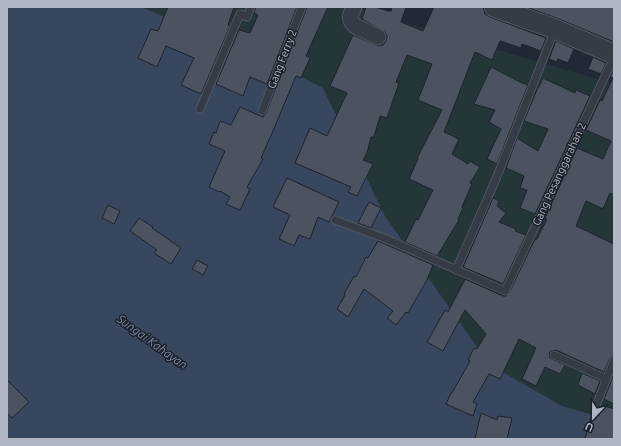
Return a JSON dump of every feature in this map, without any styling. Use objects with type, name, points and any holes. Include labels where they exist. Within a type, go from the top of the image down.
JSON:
[{"type":"street","points":[[354,7],[350,16],[352,23],[355,26],[378,37]]},
{"type":"street","points":[[494,7],[555,29],[614,54]]},
{"type":"lane","points":[[200,109],[240,14],[247,17],[251,7]]},
{"type":"lane","name":"Gang Ferry 2","points":[[262,111],[302,7]]},
{"type":"lane","points":[[335,220],[389,240],[456,270],[496,180],[555,29]]},
{"type":"lane","name":"Gang Pesanggarahan 2","points":[[456,270],[505,291],[614,57]]},
{"type":"lane","points":[[554,355],[607,379]]},
{"type":"lane","points":[[596,406],[614,360]]},
{"type":"shaded area","points":[[141,7],[352,7],[614,84],[614,421],[562,406],[489,364],[385,216],[323,88]]},
{"type":"water","name":"Sungai Kahayan","points":[[7,7],[141,7],[262,57],[323,88],[385,216],[489,364],[562,406],[614,421],[614,439],[7,439]]},
{"type":"building","points":[[168,7],[234,7],[228,25],[230,26],[201,94],[181,85],[194,58],[166,46],[157,67],[138,58],[151,29],[158,31]]},
{"type":"building","points":[[256,7],[297,7],[267,84],[250,77],[243,96],[216,84],[239,30],[250,33],[258,15],[254,13]]},
{"type":"building","points":[[307,7],[328,7],[306,56],[310,58],[301,78],[296,76],[261,158],[263,159],[247,187],[250,189],[240,210],[226,204],[230,197],[209,187],[225,151],[209,144],[214,132],[216,133],[220,121],[231,125],[240,107],[263,117],[266,113]]},
{"type":"building","points":[[366,7],[375,7],[391,11],[392,7],[406,7],[401,22],[423,31],[434,7],[483,7],[485,14],[490,17],[546,38],[541,51],[522,44],[521,48],[500,41],[492,60],[475,52],[444,132],[459,139],[452,154],[468,164],[470,161],[480,167],[470,183],[472,184],[462,207],[459,220],[437,256],[405,242],[416,219],[418,220],[433,190],[409,179],[418,159],[417,158],[442,110],[418,100],[432,64],[407,55],[396,82],[399,83],[387,118],[380,116],[374,137],[371,137],[367,153],[363,160],[373,164],[357,196],[348,192],[351,187],[295,163],[310,128],[327,136],[347,93],[330,86],[353,35],[378,46],[383,45],[386,41],[387,36],[385,32],[362,19]]},
{"type":"building","points":[[526,7],[614,7],[614,42],[559,19]]},
{"type":"building","points":[[556,41],[574,49],[568,63],[558,59],[557,62],[549,59]]},
{"type":"building","points":[[593,57],[606,63],[601,74],[588,69]]},
{"type":"building","points":[[491,67],[528,85],[497,164],[487,159],[501,129],[489,122],[495,110],[474,104]]},
{"type":"building","points":[[614,69],[614,195],[610,193],[603,209],[586,201],[576,226],[614,244],[614,355],[610,358],[604,372],[556,350],[551,351],[549,353],[550,358],[565,365],[560,374],[545,367],[536,386],[522,379],[536,348],[519,339],[500,379],[489,374],[473,402],[477,404],[473,416],[446,404],[470,361],[468,360],[474,348],[477,349],[486,334],[465,310],[443,351],[427,342],[445,310],[448,312],[465,279],[503,296],[506,296],[509,293],[535,239],[537,239],[547,219],[545,218],[577,148],[603,159],[611,141],[586,130],[600,100],[602,101],[613,78],[610,77]]},
{"type":"building","points":[[543,78],[575,93],[576,90],[590,96],[535,214],[520,208],[527,190],[520,188],[524,176],[506,168],[517,138],[538,151],[548,129],[524,121]]},
{"type":"building","points":[[287,178],[339,202],[329,222],[318,217],[310,239],[299,235],[294,246],[279,239],[290,215],[273,207]]},
{"type":"building","points":[[493,198],[499,201],[497,206],[506,213],[499,222],[526,235],[503,284],[463,267]]},
{"type":"building","points":[[369,202],[381,208],[371,228],[358,223]]},
{"type":"building","points":[[108,205],[120,211],[114,224],[102,218]]},
{"type":"building","points":[[139,218],[181,248],[171,264],[154,253],[157,250],[130,231]]},
{"type":"building","points":[[378,241],[433,265],[427,280],[408,313],[406,312],[396,325],[387,318],[393,311],[364,289],[348,317],[337,309],[354,276],[356,277],[366,257],[368,258]]},
{"type":"building","points":[[197,260],[208,266],[203,275],[192,269]]},
{"type":"building","points":[[582,373],[600,381],[595,394],[578,385]]},
{"type":"building","points":[[614,374],[614,404],[604,399]]},
{"type":"building","points":[[7,380],[29,402],[12,418],[7,413]]},
{"type":"building","points":[[602,405],[614,409],[614,439],[585,439],[593,410],[599,410]]},
{"type":"building","points":[[481,413],[497,420],[498,416],[512,418],[507,439],[475,439]]}]
